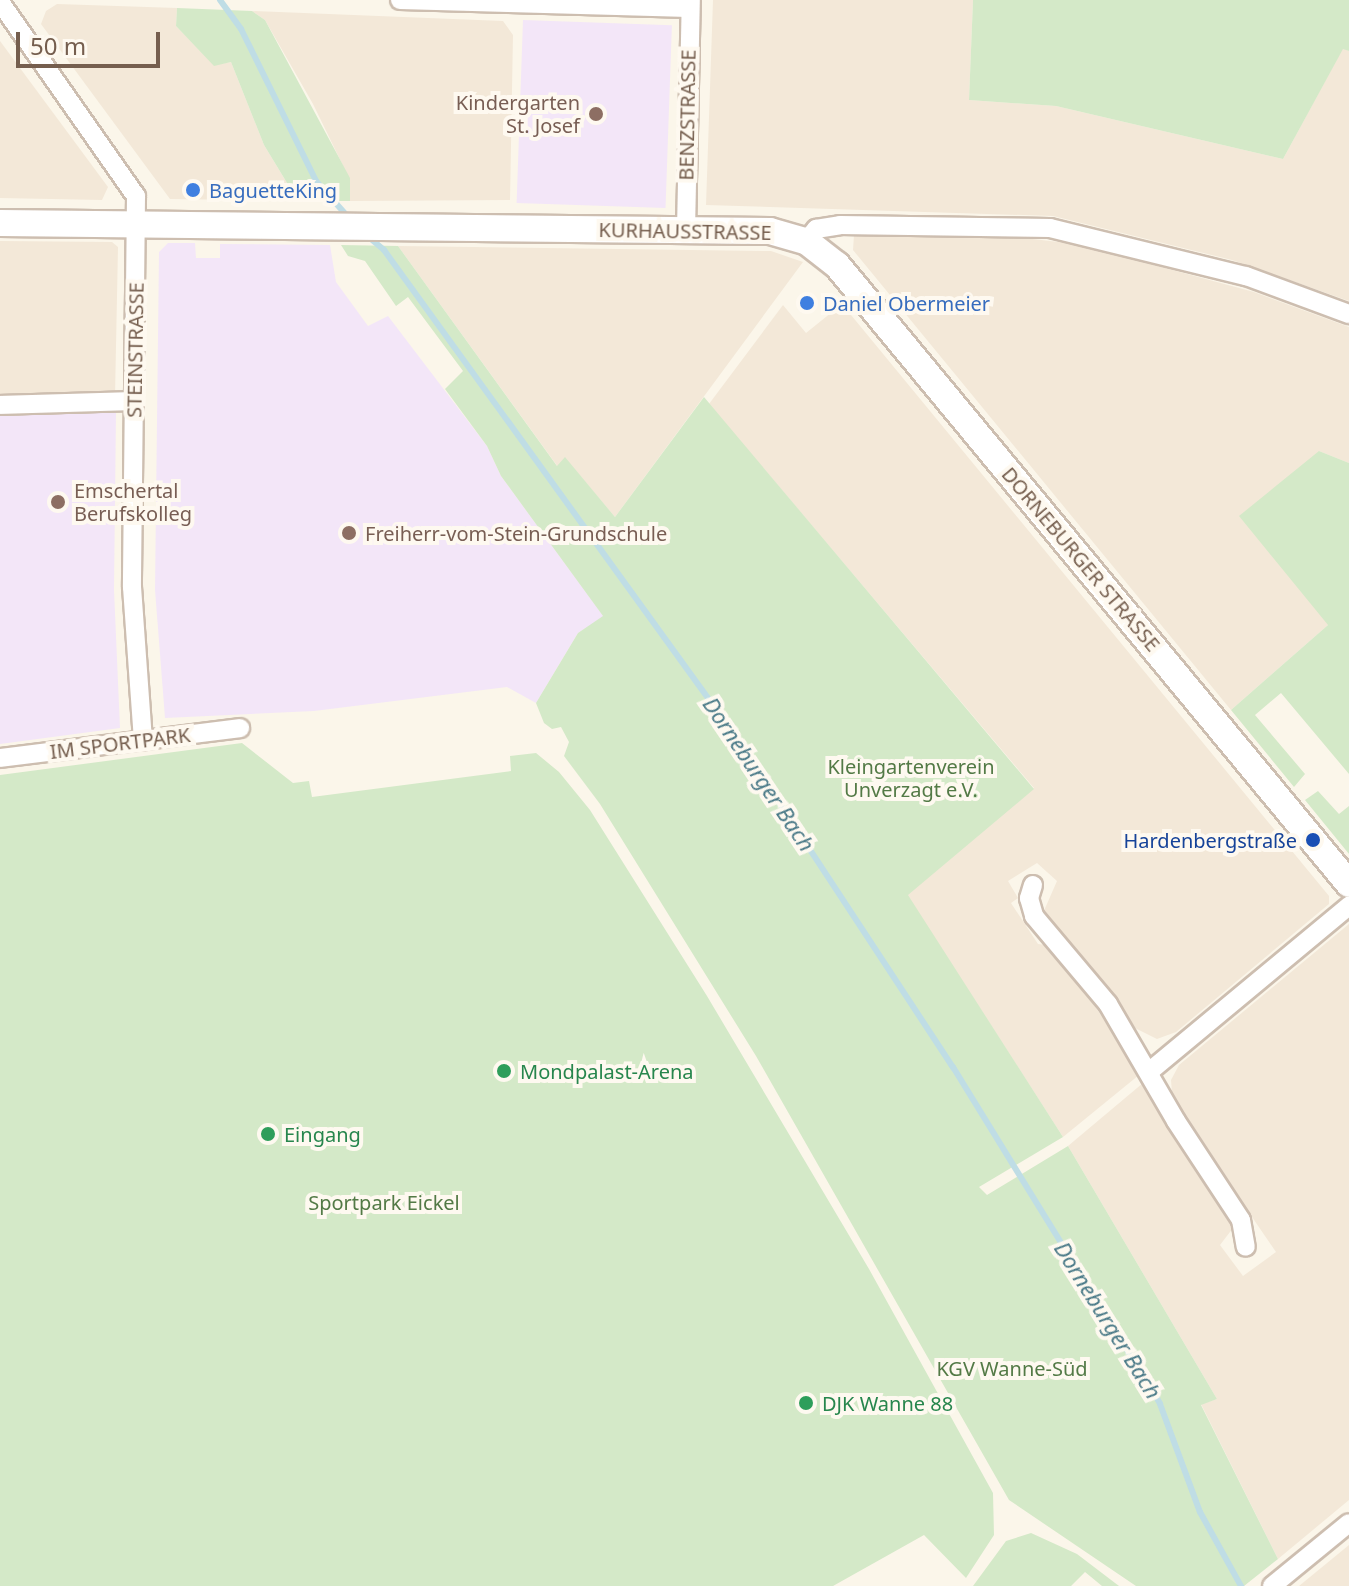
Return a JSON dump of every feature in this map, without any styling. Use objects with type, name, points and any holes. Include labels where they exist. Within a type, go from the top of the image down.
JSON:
[{"type":"street","points":[[400,0],[690,4]]},
{"type":"street","name":"STEINSTRASSE","points":[[5,2],[133,189],[138,226],[132,587],[143,741]]},
{"type":"street","name":"BENZSTRASSE","points":[[686,230],[690,4]]},
{"type":"street","name":"KURHAUSSTRASSE","points":[[0,223],[770,231],[806,241]]},
{"type":"street","points":[[806,241],[816,229],[840,225],[1050,228],[1246,276],[1349,314]]},
{"type":"street","name":"DORNEBURGER STRASSE","points":[[806,241],[837,265],[1349,884]]},
{"type":"street","points":[[0,405],[134,401]]},
{"type":"street","name":"IM SPORTPARK","points":[[0,758],[240,728]]},
{"type":"street","points":[[1033,885],[1029,898],[1034,916],[1108,1004],[1150,1071],[1176,1121],[1241,1220],[1246,1247]]},
{"type":"street","points":[[1150,1071],[1349,906]]},
{"type":"street","points":[[1273,1585],[1349,1523]]},
{"type":"shaded area","points":[[713,0],[973,0],[969,100],[1056,106],[1283,159],[1343,48],[1349,51],[1349,301],[1232,260],[1053,216],[706,205]]},
{"type":"shaded area","points":[[57,4],[177,8],[176,26],[214,65],[231,62],[264,145],[298,201],[170,199],[41,24],[46,11]]},
{"type":"shaded area","points":[[252,11],[503,21],[513,35],[510,200],[350,201],[349,178],[313,104],[265,20]]},
{"type":"shaded area","name":"Kindergarten St. Josef","points":[[523,20],[672,25],[666,208],[517,203]]},
{"type":"shaded area","points":[[0,41],[108,187],[102,200],[0,198]]},
{"type":"shaded area","points":[[854,235],[1024,238],[1076,244],[1254,292],[1349,327],[1349,463],[1319,451],[1328,625],[1231,710],[853,250]]},
{"type":"shaded area","points":[[0,241],[112,242],[118,247],[115,396],[0,395]]},
{"type":"shaded area","name":"Freiherr-vom-Stein-Grundschule","points":[[168,243],[195,243],[196,258],[220,258],[220,244],[330,245],[336,282],[368,326],[388,316],[487,446],[501,476],[604,617],[578,633],[536,703],[507,687],[314,711],[165,718],[155,590],[159,252]]},
{"type":"shaded area","points":[[398,246],[771,251],[803,262],[615,517],[565,458],[558,467]]},
{"type":"shaded area","points":[[842,304],[1329,896],[1329,904],[1176,1032],[1157,1039],[1135,1028],[1043,913],[1057,881],[1037,863],[1008,881],[1018,898],[1011,903],[1038,944],[1047,945],[1088,995],[1139,1075],[1063,1137],[907,895],[1034,788],[709,404],[783,305],[806,333]]},
{"type":"shaded area","name":"Emschertal Berufskolleg","points":[[0,412],[116,413],[114,590],[120,728],[0,744]]},
{"type":"shaded area","points":[[1349,924],[1349,1500],[1278,1559],[1201,1404],[1217,1399],[1068,1146],[1143,1083],[1233,1228],[1220,1245],[1243,1276],[1276,1252],[1187,1122],[1172,1094],[1171,1080],[1179,1065]]},
{"type":"shaded area","points":[[1349,1545],[1349,1586],[1299,1586]]},
{"type":"green space","points":[[973,0],[1349,0],[1349,51],[1343,49],[1283,159],[1056,106],[969,100]]},
{"type":"green space","points":[[177,8],[252,11],[265,20],[350,178],[350,201],[298,201],[264,145],[231,62],[214,66],[176,26]]},
{"type":"green space","points":[[341,245],[398,246],[557,466],[565,457],[615,517],[704,397],[1034,789],[908,895],[1063,1137],[979,1187],[987,1195],[1068,1146],[1217,1399],[1201,1405],[1278,1559],[1244,1586],[1136,1586],[1009,1500],[756,1056],[600,804],[564,756],[569,742],[561,727],[552,729],[544,723],[536,703],[578,633],[603,616],[501,476],[487,446],[445,389],[463,371],[408,297],[396,306],[365,261],[348,256]]},
{"type":"green space","points":[[1319,451],[1349,463],[1349,774],[1281,693],[1255,715],[1305,774],[1294,787],[1231,710],[1328,625],[1239,516]]},
{"type":"green space","name":"Sportpark Eickel","points":[[242,743],[293,783],[309,781],[312,797],[511,771],[510,756],[536,753],[559,772],[590,810],[707,996],[869,1269],[993,1493],[994,1535],[966,1578],[924,1535],[833,1586],[0,1586],[0,775]]},
{"type":"green space","points":[[1318,791],[1339,814],[1349,806],[1349,854],[1305,800]]},
{"type":"green space","points":[[1031,1533],[1077,1554],[1119,1586],[1102,1586],[1085,1572],[1071,1586],[973,1586],[1006,1541]]},
{"type":"waterway","name":"Dorneburger Bach","points":[[220,0],[241,29],[316,181],[349,218]]},
{"type":"waterway","name":"Dorneburger Bach","points":[[365,234],[384,250],[734,734],[953,1067],[1160,1404],[1200,1512],[1241,1586]]},
{"type":"place","name":"Kindergarten St. Josef","points":[[596,114]]},
{"type":"place","name":"BaguetteKing","points":[[193,190]]},
{"type":"place","name":"Daniel Obermeier","points":[[807,303]]},
{"type":"place","name":"Emschertal Berufskolleg","points":[[58,502]]},
{"type":"place","name":"Freiherr-vom-Stein-Grundschule","points":[[349,533]]},
{"type":"place","name":"Hardenbergstraße","points":[[1313,840]]},
{"type":"place","name":"Mondpalast-Arena","points":[[504,1071]]},
{"type":"place","name":"Eingang","points":[[268,1134]]},
{"type":"place","name":"DJK Wanne 88","points":[[806,1403]]},
{"type":"park label","name":"Kleingartenverein Unverzagt e.V.","points":[[911,778]]},
{"type":"park label","name":"KGV Wanne-Süd","points":[[1012,1368]]}]
